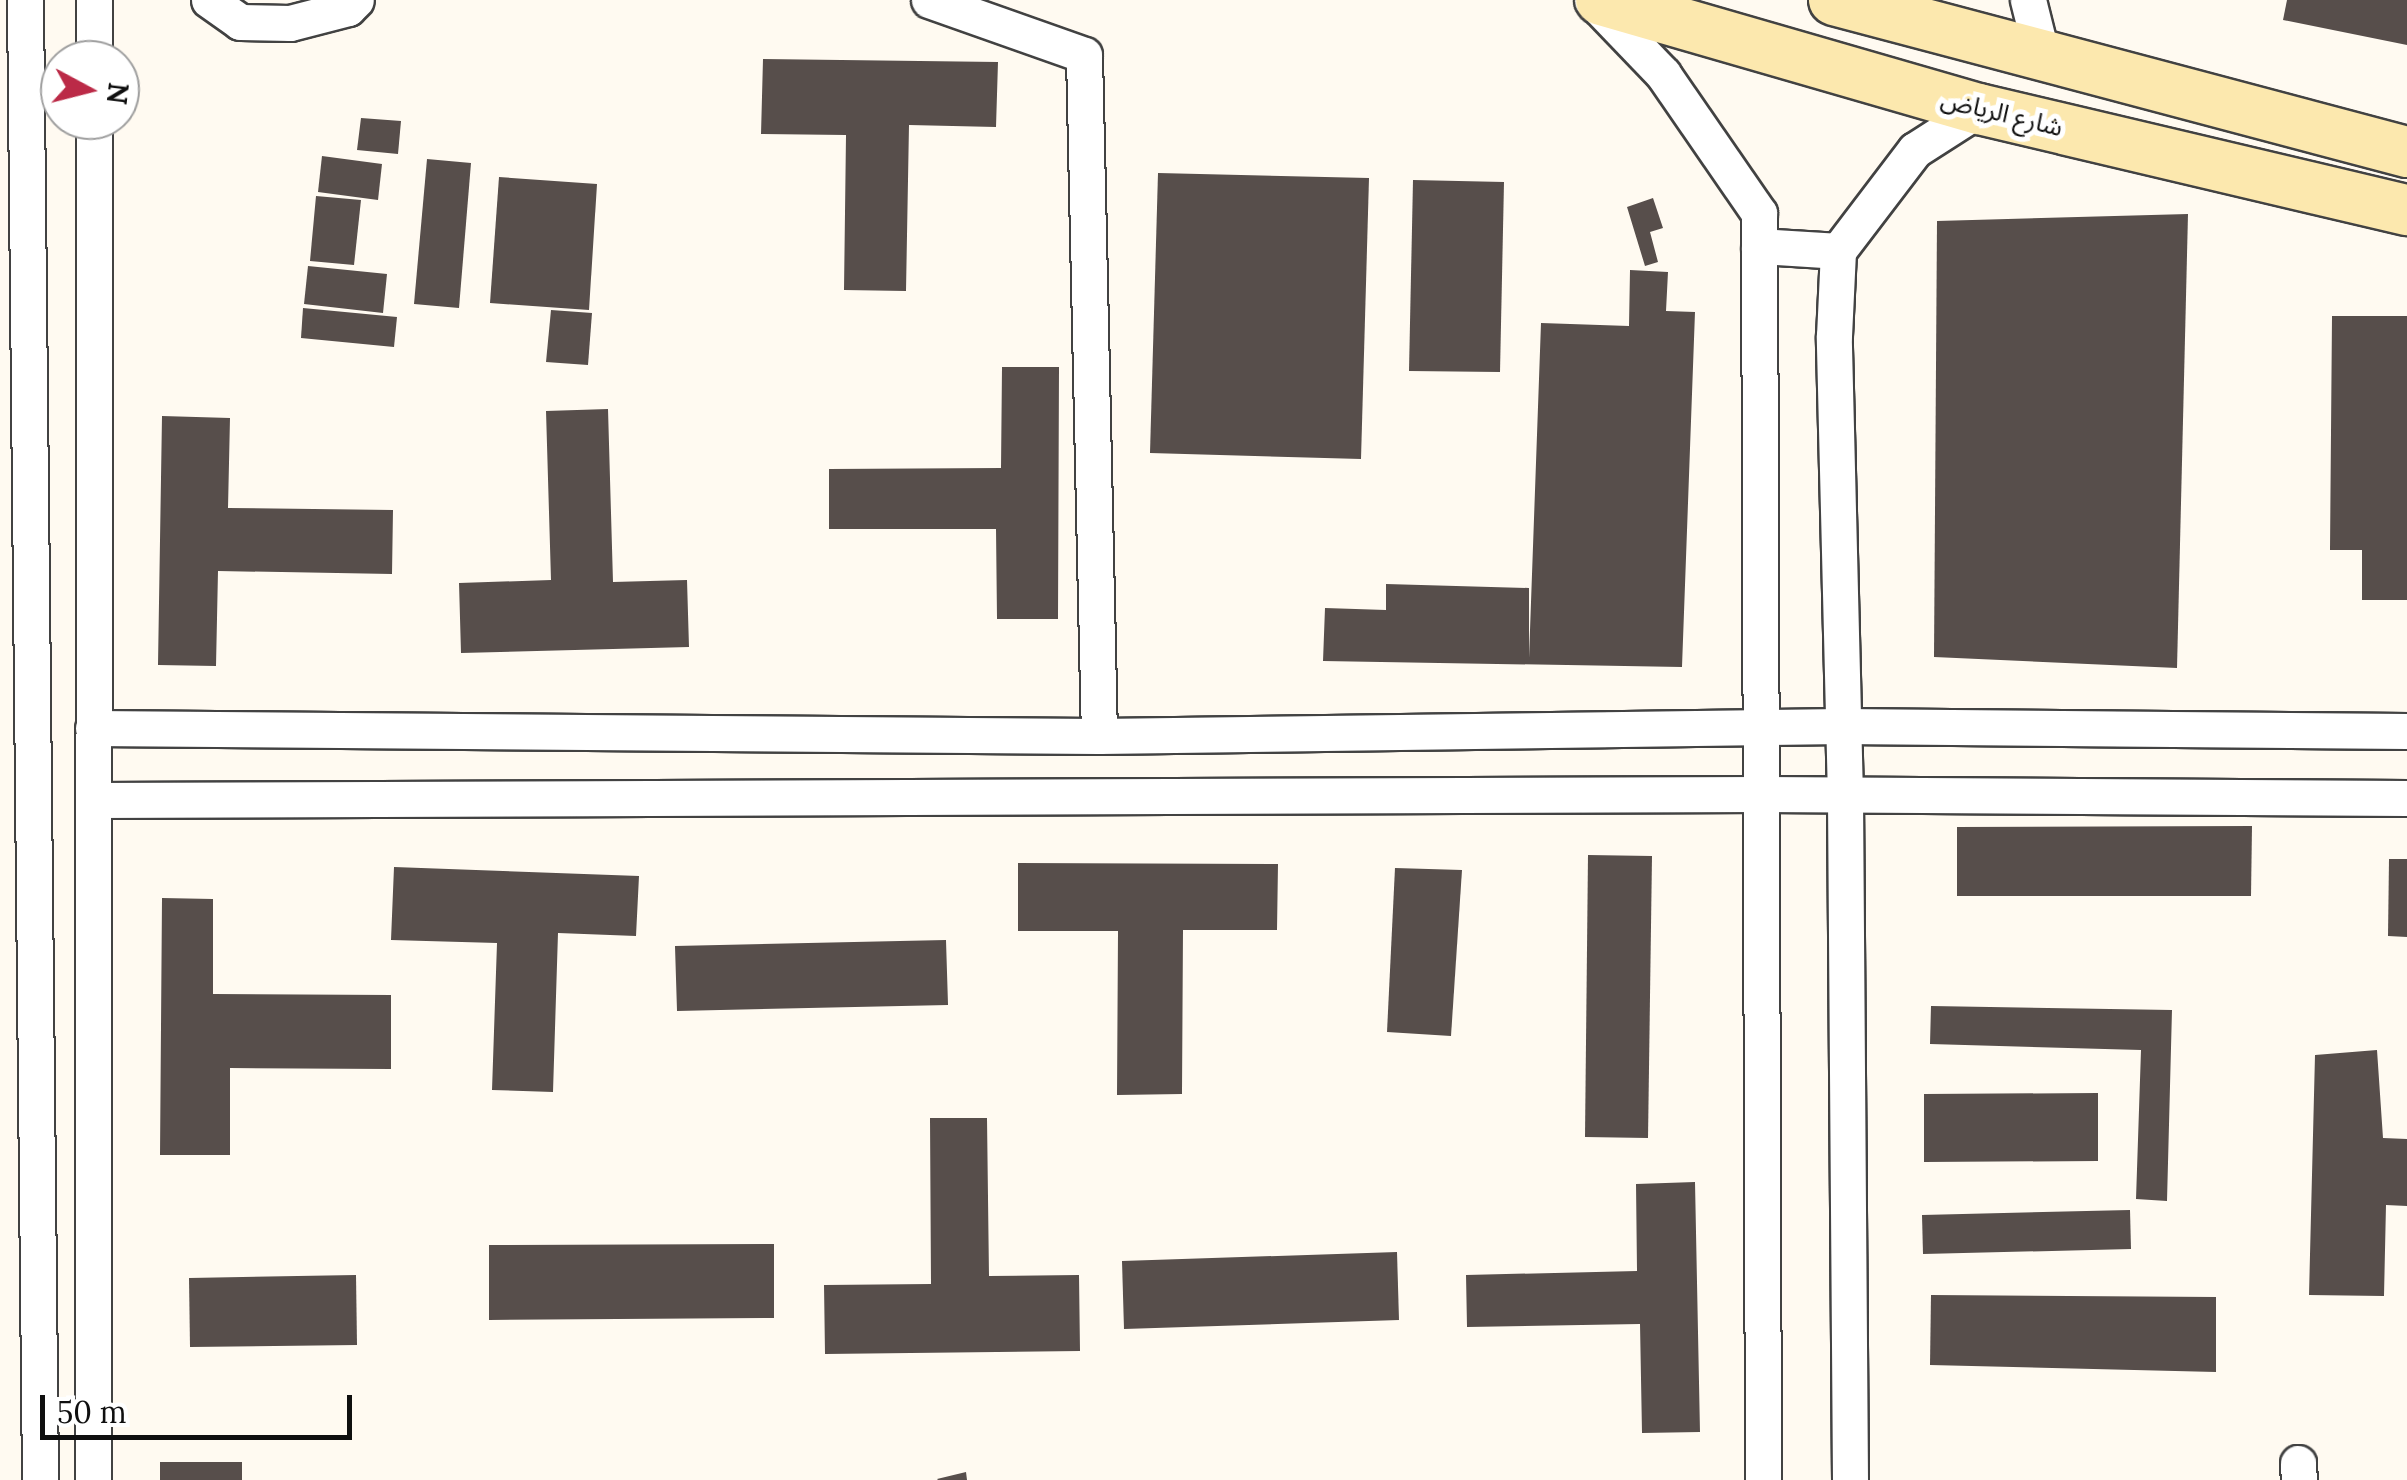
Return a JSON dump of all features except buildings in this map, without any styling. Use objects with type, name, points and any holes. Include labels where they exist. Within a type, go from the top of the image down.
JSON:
[{"type":"main road","name":"شارع الرياض","points":[[1601,0],[1979,109],[2407,210]]},
{"type":"main road","points":[[1834,0],[2407,152]]},
{"type":"street","points":[[25,0],[40,1480]]},
{"type":"street","points":[[94,0],[94,40]]},
{"type":"street","points":[[210,0],[240,22],[290,23],[348,8],[356,0]]},
{"type":"street","points":[[929,0],[1084,55],[1099,736]]},
{"type":"street","points":[[1592,0],[1663,74],[1759,213],[1764,794],[1763,1480]]},
{"type":"street","points":[[2028,0],[2042,56]]},
{"type":"street","points":[[1850,1480],[1845,797],[1834,336],[1838,251],[1915,150],[1979,109]]},
{"type":"street","points":[[93,1480],[94,140]]},
{"type":"street","points":[[1759,246],[1838,251]]},
{"type":"street","points":[[92,728],[1099,736],[1842,726],[2407,731]]},
{"type":"street","points":[[96,800],[1764,794],[2407,798]]}]
